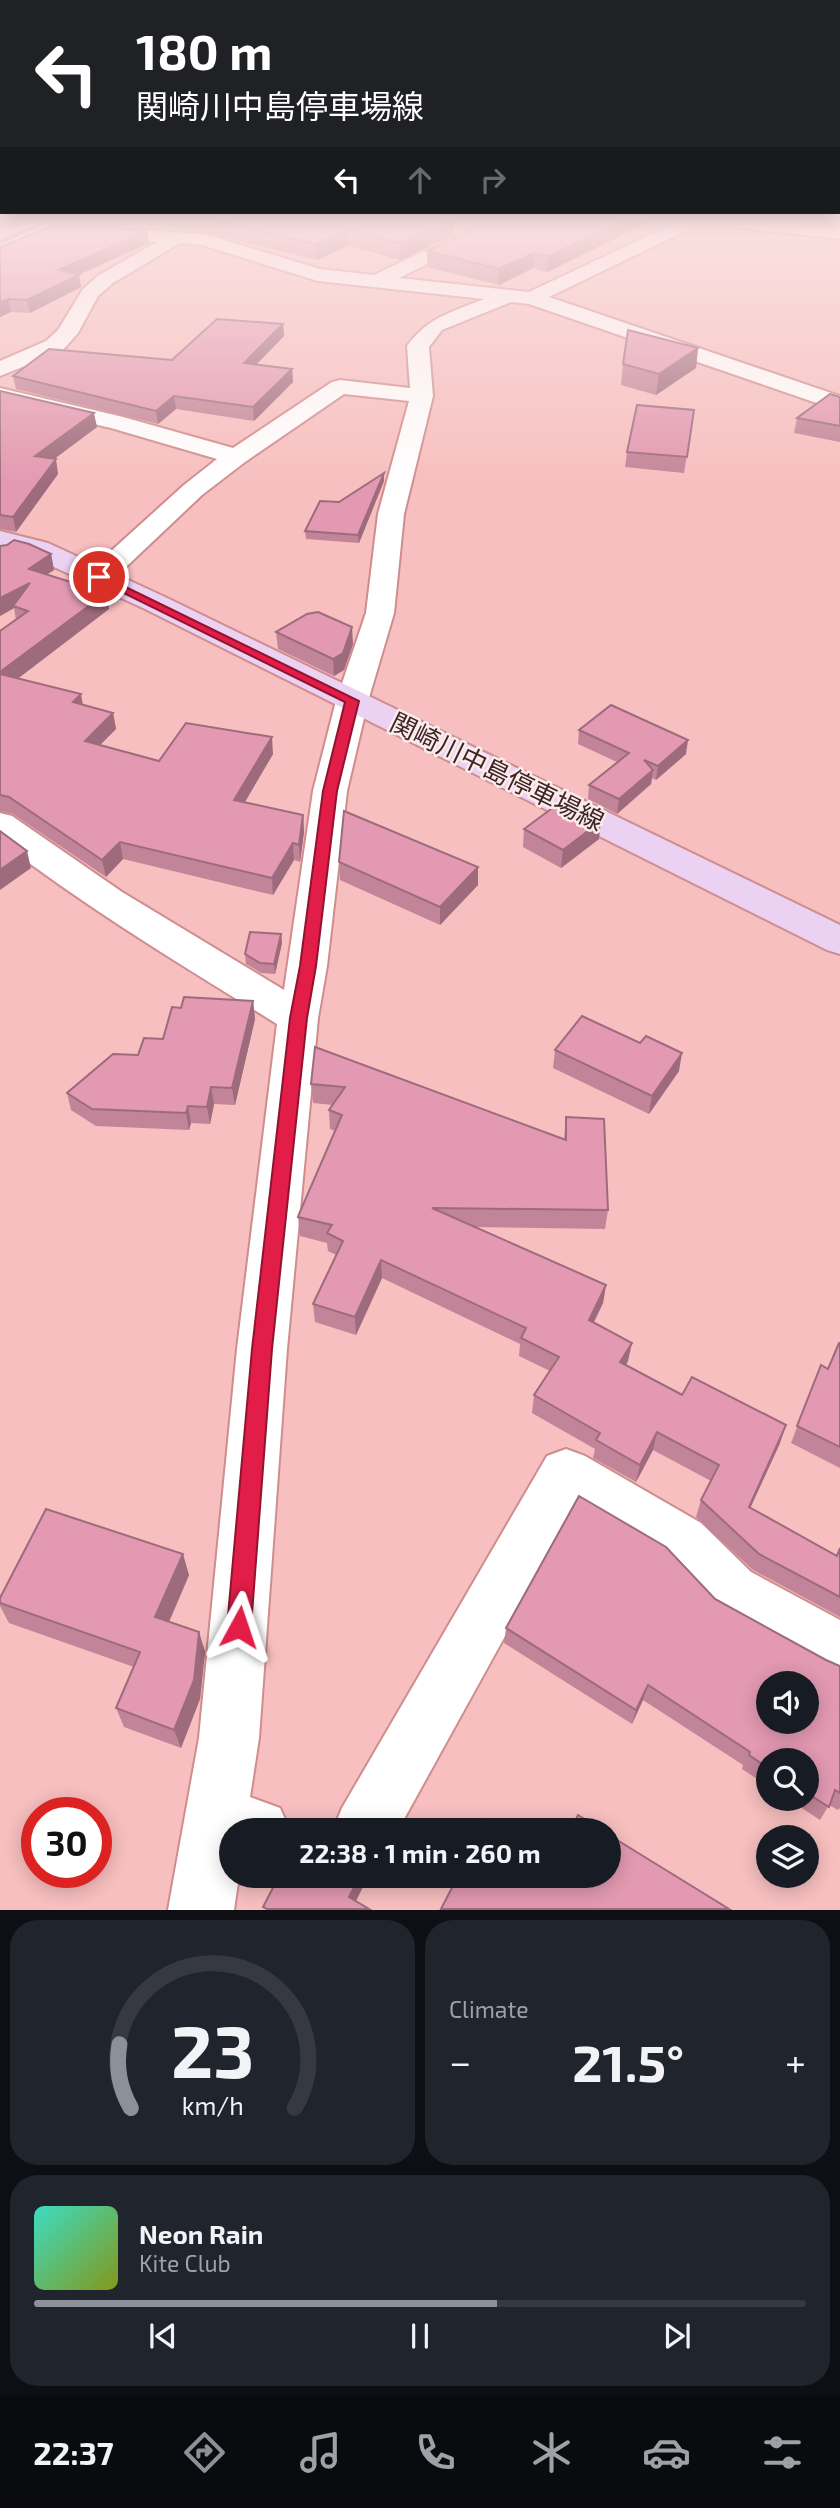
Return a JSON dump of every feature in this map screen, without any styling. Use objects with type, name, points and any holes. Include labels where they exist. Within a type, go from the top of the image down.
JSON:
[{"type":"main road","name":"関崎川中島停車場線","points":[[5,544],[38,549],[99,577],[840,941]]},
{"type":"street","points":[[0,369],[54,346],[67,333],[81,309]]},
{"type":"street","points":[[236,1818],[229,1738],[262,1349],[298,1018],[308,966],[330,791],[352,701],[380,613],[391,514],[422,396],[418,346],[435,326],[476,309]]},
{"type":"street","points":[[564,309],[840,404]]},
{"type":"street","points":[[99,577],[193,490],[236,457],[340,387],[422,396]]},
{"type":"street","points":[[0,395],[116,422],[236,457]]},
{"type":"street","points":[[0,824],[44,858],[146,925],[298,1018]]},
{"type":"street","points":[[371,1818],[566,1474],[682,1542],[731,1592],[840,1652]]},
{"type":"street","points":[[201,1909],[219,1868]]},
{"type":"building","points":[[217,319],[283,324],[244,363],[292,369],[253,407],[174,396],[156,411],[13,376],[49,349],[172,360]]},
{"type":"building","points":[[628,330],[698,348],[659,374],[623,364]]},
{"type":"building","points":[[0,391],[94,413],[35,456],[56,459],[13,517],[0,515]]},
{"type":"building","points":[[830,394],[840,397],[840,426],[797,418]]},
{"type":"building","points":[[637,405],[694,410],[687,457],[627,452]]},
{"type":"building","points":[[384,473],[358,535],[305,531],[320,501],[339,502]]},
{"type":"building","points":[[14,540],[51,554],[29,569],[106,593],[0,672],[0,631],[28,611],[13,606],[30,583],[0,598],[0,546]]},
{"type":"building","points":[[318,612],[352,627],[343,653],[333,659],[276,632],[307,614]]},
{"type":"building","points":[[0,674],[81,694],[73,702],[113,713],[85,741],[159,761],[186,723],[272,737],[234,800],[303,815],[299,845],[293,843],[272,878],[120,842],[102,860],[9,797],[0,795]]},
{"type":"building","points":[[611,705],[688,740],[658,766],[644,760],[653,770],[619,799],[589,785],[629,753],[579,730]]},
{"type":"building","points":[[564,802],[601,821],[563,850],[524,829],[555,806],[558,807]]},
{"type":"building","points":[[344,811],[478,867],[440,907],[339,862]]},
{"type":"building","points":[[0,831],[27,851],[0,870]]},
{"type":"building","points":[[250,932],[281,934],[274,964],[260,963],[245,954]]},
{"type":"building","points":[[184,997],[253,1001],[232,1088],[211,1087],[207,1107],[188,1106],[186,1113],[92,1109],[67,1093],[113,1054],[138,1055],[144,1038],[163,1039],[172,1007],[181,1008]]},
{"type":"building","points":[[582,1016],[640,1043],[646,1036],[682,1053],[652,1096],[555,1050]]},
{"type":"building","points":[[315,1047],[566,1140],[566,1117],[604,1119],[608,1210],[432,1208],[606,1285],[589,1320],[632,1343],[620,1362],[682,1395],[692,1377],[786,1425],[749,1507],[837,1556],[840,1548],[840,1597],[759,1554],[701,1500],[719,1465],[657,1432],[640,1465],[596,1440],[600,1433],[534,1395],[559,1357],[521,1338],[526,1328],[381,1260],[355,1317],[313,1304],[343,1241],[327,1233],[332,1225],[298,1217],[342,1115],[329,1110],[345,1087],[311,1084]]},
{"type":"building","points":[[839,1343],[840,1447],[797,1426],[821,1365],[828,1369]]},
{"type":"building","points":[[579,1496],[666,1547],[715,1599],[840,1666],[840,1793],[835,1790],[829,1807],[819,1801],[819,1748],[756,1748],[756,1760],[749,1755],[750,1752],[648,1685],[636,1710],[506,1628]]},
{"type":"building","points":[[46,1509],[183,1554],[155,1617],[199,1632],[194,1680],[174,1730],[116,1708],[140,1652],[0,1603],[0,1598]]},
{"type":"building","points":[[621,1842],[729,1909],[441,1909],[452,1888],[621,1888]]},
{"type":"building","points":[[273,1888],[354,1888],[349,1897],[369,1909],[267,1909],[263,1907]]},
{"type":"route","points":[[99,577],[352,701],[330,791],[314,898],[308,966],[298,1018],[262,1349],[239,1627]]}]
